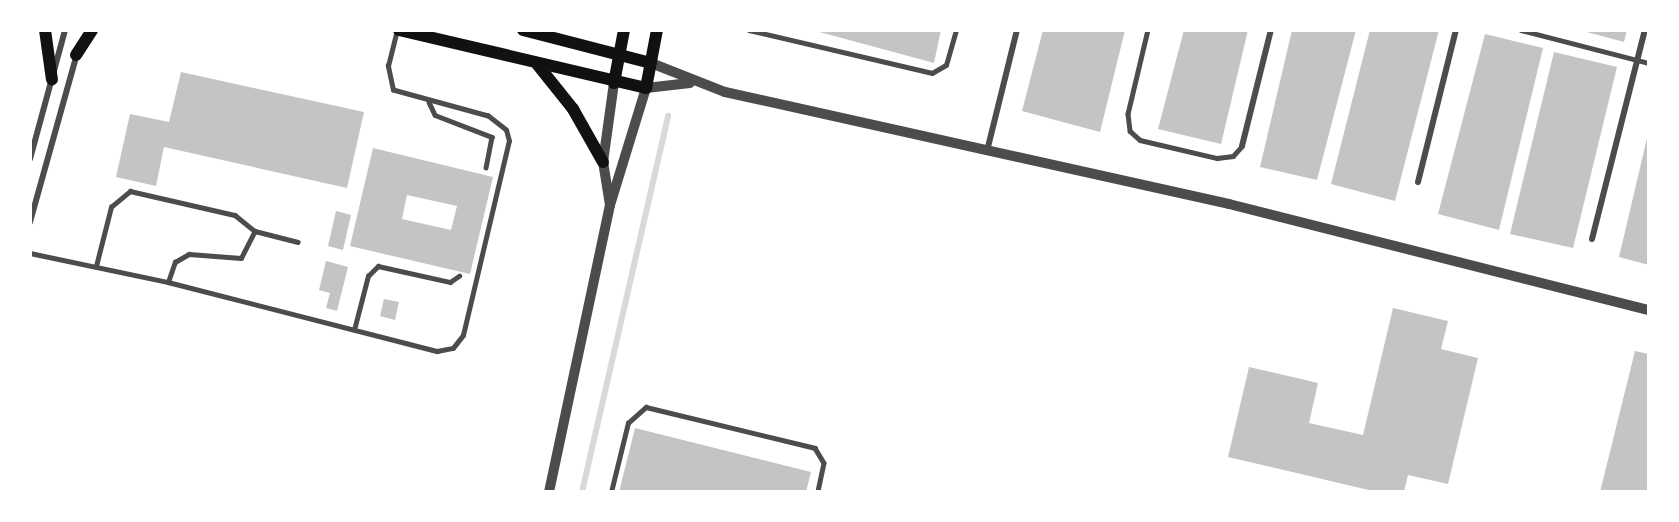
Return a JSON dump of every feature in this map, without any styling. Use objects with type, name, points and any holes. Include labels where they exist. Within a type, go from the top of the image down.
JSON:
[{"type":"main road","points":[[45,30],[52,80]]},
{"type":"main road","points":[[76,55],[93,30]]},
{"type":"main road","points":[[398,30],[614,83],[646,88],[657,30]]},
{"type":"main road","points":[[523,30],[651,63]]},
{"type":"main road","points":[[614,83],[624,30]]},
{"type":"main road","points":[[537,64],[603,162]]},
{"type":"street","points":[[30,159],[65,30]]},
{"type":"street","points":[[30,222],[83,30]]},
{"type":"street","points":[[987,151],[1017,30]]},
{"type":"street","points":[[1242,146],[1270,30]]},
{"type":"street","points":[[1418,182],[1456,30]]},
{"type":"street","points":[[1592,239],[1645,30]]},
{"type":"street","points":[[651,63],[691,83],[1229,204],[1649,310]]},
{"type":"street","points":[[610,205],[603,162],[614,83]]},
{"type":"street","points":[[549,492],[610,205],[646,88],[691,83]]},
{"type":"lane","points":[[30,253],[168,282],[437,351],[453,348],[463,335],[509,141],[506,130],[488,116],[404,96],[388,81],[398,30]]},
{"type":"lane","points":[[749,30],[932,73],[946,64],[956,30]]},
{"type":"lane","points":[[1148,30],[1128,114],[1130,131],[1140,140],[1216,159],[1233,156],[1242,146]]},
{"type":"lane","points":[[1521,30],[1649,63]]},
{"type":"lane","points":[[429,102],[435,115],[492,137],[486,168]]},
{"type":"lane","points":[[96,266],[111,207],[130,191],[240,216],[255,231],[298,242]]},
{"type":"lane","points":[[168,282],[175,262],[189,254],[241,258],[255,231]]},
{"type":"lane","points":[[354,330],[368,276],[378,266],[450,282],[459,276]]},
{"type":"lane","points":[[611,492],[628,423],[646,406],[815,448],[824,463],[819,492]]},
{"type":"building","points":[[812,30],[941,30],[934,63]]},
{"type":"building","points":[[1043,30],[1125,30],[1100,132],[1022,111]]},
{"type":"building","points":[[1184,30],[1248,30],[1221,144],[1158,129]]},
{"type":"building","points":[[1292,30],[1356,30],[1317,180],[1260,167]]},
{"type":"building","points":[[1370,30],[1439,30],[1395,201],[1331,184]]},
{"type":"building","points":[[1579,30],[1627,30],[1624,42]]},
{"type":"building","points":[[1485,34],[1543,48],[1499,230],[1438,214]]},
{"type":"building","points":[[1554,52],[1617,67],[1573,248],[1510,234]]},
{"type":"building","points":[[181,72],[364,112],[347,188],[164,147],[156,186],[116,177],[130,114],[169,122]]},
{"type":"building","points":[[1649,134],[1649,265],[1619,257]]},
{"type":"building","points":[[373,148],[493,177],[470,274],[350,246]],"holes":[[[407,195],[457,206],[451,230],[402,219]]]},
{"type":"building","points":[[336,211],[351,215],[343,250],[328,246]]},
{"type":"building","points":[[326,261],[348,267],[337,311],[326,308],[330,293],[319,290]]},
{"type":"building","points":[[384,299],[399,302],[395,320],[380,316]]},
{"type":"building","points":[[1393,308],[1448,321],[1441,349],[1478,358],[1448,484],[1408,475],[1404,492],[1377,492],[1228,457],[1249,367],[1318,383],[1309,423],[1363,435]]},
{"type":"building","points":[[1635,351],[1649,354],[1649,492],[1600,492]]},
{"type":"building","points":[[635,428],[811,472],[806,492],[619,492]]},
{"type":"waterway","points":[[582,492],[668,116]]}]
